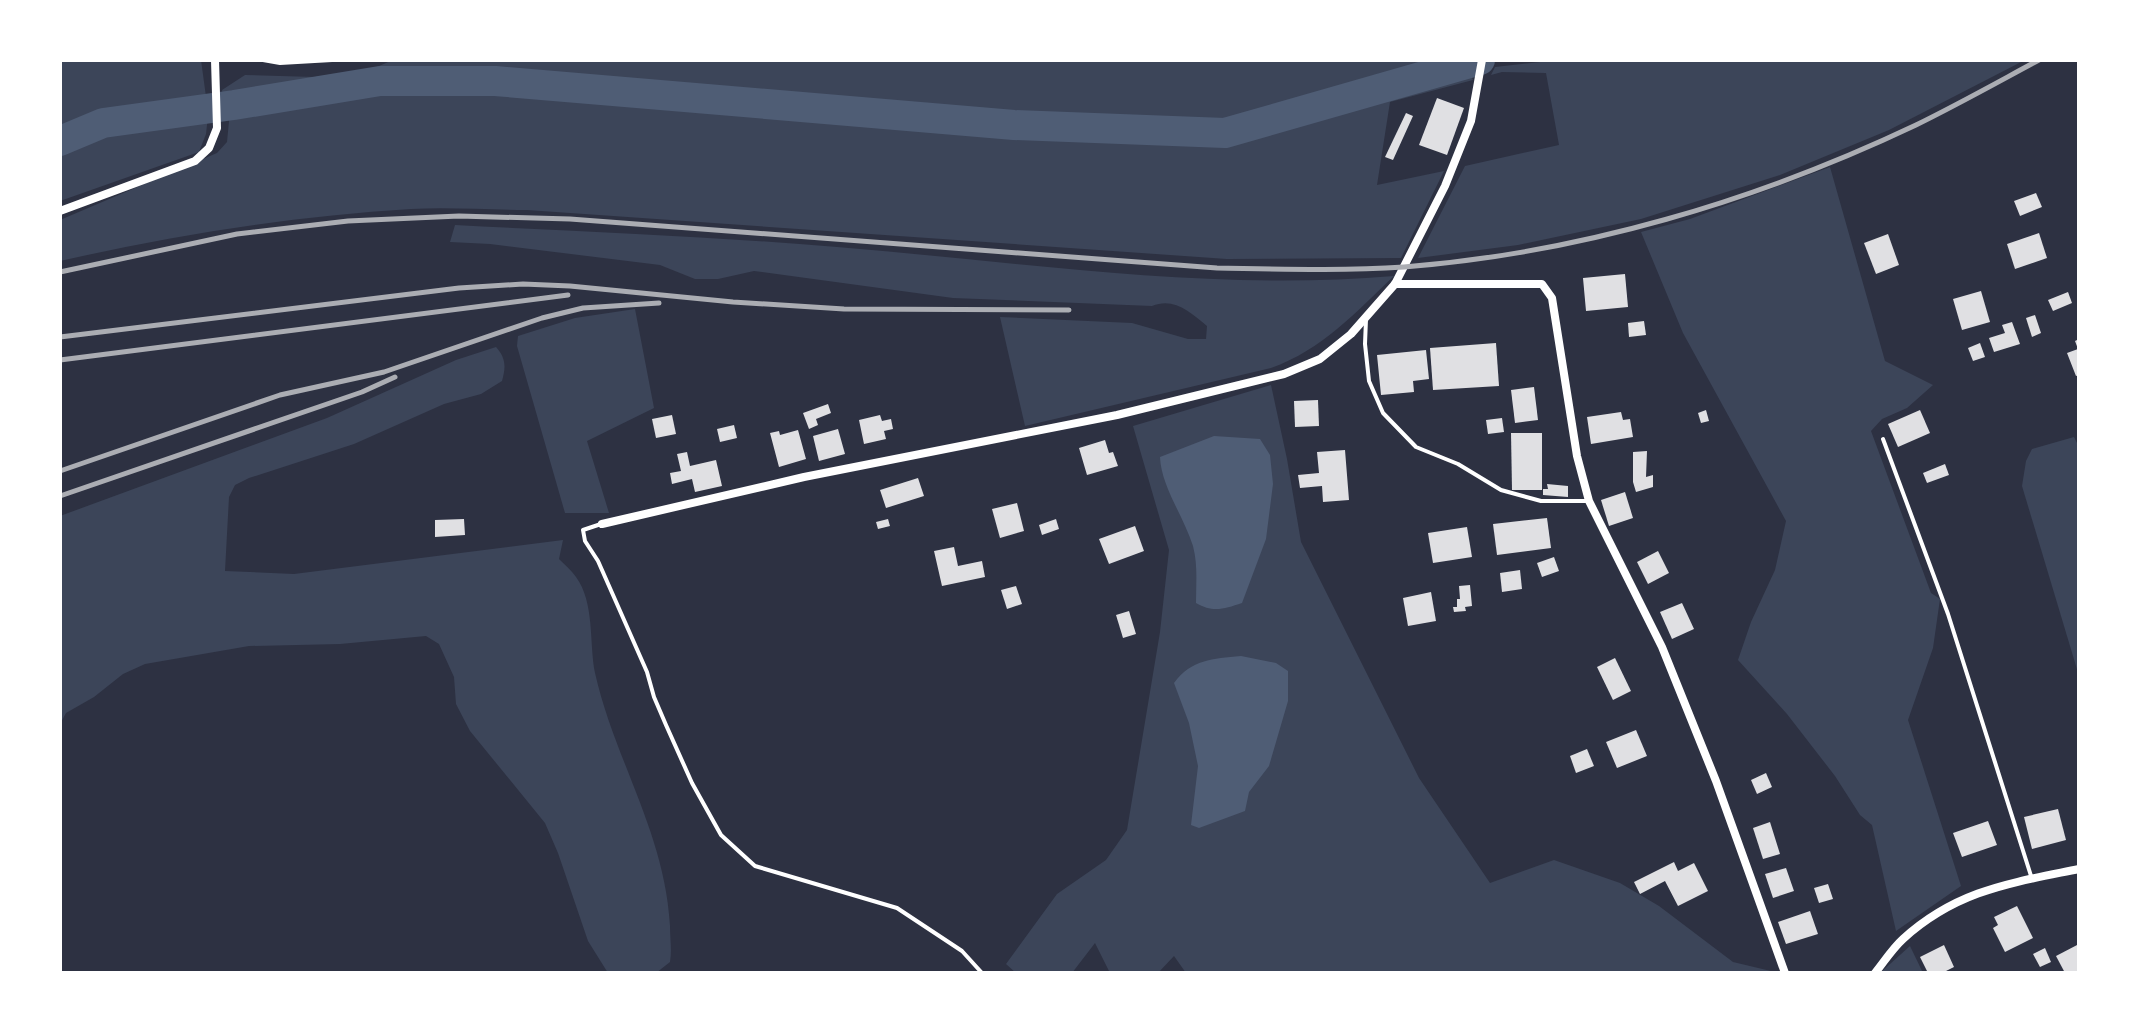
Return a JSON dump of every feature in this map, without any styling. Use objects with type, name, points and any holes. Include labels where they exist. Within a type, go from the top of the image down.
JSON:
[{"type":"street","points":[[60,211],[195,161],[209,148],[218,118],[215,60]]},
{"type":"street","points":[[602,524],[804,477],[1117,415],[1284,374],[1320,359],[1351,334],[1395,284],[1445,186],[1471,121],[1482,60]]},
{"type":"street","points":[[1395,284],[1542,284],[1552,298],[1577,456],[1589,501],[1662,647],[1716,781],[1785,973]]},
{"type":"street","points":[[1875,973],[1901,940],[1944,908],[1987,889],[2079,869]]},
{"type":"lane","points":[[263,60],[280,63],[332,60]]},
{"type":"lane","points":[[1366,317],[1369,381],[1383,413],[1416,447],[1458,464],[1501,490],[1541,501],[1589,501]]},
{"type":"lane","points":[[1883,439],[1948,614],[2032,879]]},
{"type":"lane","points":[[602,524],[583,530],[585,541],[598,561],[692,783],[721,835],[755,866],[897,908],[962,951],[982,973]]},
{"type":"shaded area","points":[[60,60],[201,60],[207,104],[102,120],[60,138]]},
{"type":"shaded area","points":[[393,60],[1461,60],[1225,127],[1016,121],[502,74],[381,78],[224,102],[222,90],[245,75],[315,77],[372,69]]},
{"type":"shaded area","points":[[1559,60],[2025,60],[1889,130],[1780,175],[1641,219],[1518,245],[1418,258],[1465,166],[1559,145],[1546,73],[1502,72],[1491,75],[1495,67]]},
{"type":"shaded area","points":[[1468,67],[1473,80],[1390,102],[1377,185],[1444,171],[1401,258],[1227,259],[527,210],[440,208],[278,222],[190,235],[60,261],[60,220],[217,153],[227,142],[230,111],[380,85],[680,103],[1017,131],[1224,138]]},
{"type":"shaded area","points":[[208,116],[206,134],[199,152],[60,201],[60,150],[102,131]]},
{"type":"shaded area","points":[[1830,167],[1885,361],[1933,385],[1907,408],[1882,419],[1871,431],[1931,593],[1940,599],[1933,648],[1908,720],[1961,886],[1896,931],[1872,825],[1860,815],[1835,776],[1787,714],[1738,660],[1751,622],[1775,570],[1786,521],[1683,333],[1641,232],[1690,219]]},
{"type":"shaded area","points":[[455,225],[789,243],[1185,278],[1325,280],[1394,276],[1322,340],[1271,368],[1025,426],[1000,317],[1132,323],[1188,339],[1206,339],[1207,326],[1181,307],[1167,303],[1152,306],[953,298],[754,271],[718,279],[695,279],[660,265],[450,242]]},
{"type":"shaded area","points":[[635,309],[654,408],[587,441],[609,513],[565,513],[517,346],[518,336],[575,318]]},
{"type":"shaded area","points":[[496,347],[504,363],[502,381],[481,394],[444,404],[354,444],[235,485],[229,497],[225,571],[294,574],[563,540],[559,559],[576,577],[586,599],[595,673],[614,737],[649,828],[666,892],[671,958],[656,973],[608,973],[588,941],[545,823],[470,731],[456,704],[454,677],[439,644],[426,636],[340,644],[249,646],[145,664],[123,674],[94,697],[66,713],[60,724],[60,516],[327,418],[456,360]]},
{"type":"shaded area","points":[[1271,385],[1301,542],[1419,778],[1490,883],[1554,860],[1620,883],[1659,906],[1733,962],[1775,972],[1186,973],[1174,956],[1158,973],[1110,973],[1095,943],[1072,973],[1016,973],[1006,964],[1057,894],[1106,860],[1127,830],[1160,632],[1169,550],[1133,426]]},
{"type":"shaded area","points":[[1214,436],[1260,439],[1270,455],[1273,484],[1266,539],[1242,603],[1219,609],[1196,603],[1193,546],[1164,479],[1160,457]]},
{"type":"shaded area","points":[[2074,437],[2079,447],[2079,676],[2022,486],[2026,461],[2032,449]]},
{"type":"shaded area","points":[[1241,656],[1276,663],[1288,671],[1288,701],[1269,766],[1249,792],[1245,811],[1199,828],[1191,825],[1198,766],[1189,723],[1174,683],[1195,665]]},
{"type":"shaded area","points":[[1910,946],[1923,973],[1880,973]]},
{"type":"building","points":[[1437,98],[1464,108],[1447,155],[1419,145]]},
{"type":"building","points":[[1406,113],[1413,116],[1393,160],[1385,157]]},
{"type":"building","points":[[2036,193],[2042,207],[2020,216],[2014,201]]},
{"type":"building","points":[[2039,233],[2047,258],[2015,269],[2007,244]]},
{"type":"building","points":[[1888,234],[1899,265],[1876,274],[1864,243]]},
{"type":"building","points":[[1625,274],[1628,307],[1586,311],[1583,278]]},
{"type":"building","points":[[1981,291],[1990,322],[1962,330],[1953,299]]},
{"type":"building","points":[[2068,292],[2072,303],[2053,311],[2048,300]]},
{"type":"building","points":[[2035,315],[2041,333],[2032,337],[2026,318]]},
{"type":"building","points":[[1644,321],[1646,335],[1629,337],[1628,323]]},
{"type":"building","points":[[2012,322],[2020,344],[1994,352],[1989,338],[2005,333],[2002,325]]},
{"type":"building","points":[[2079,339],[2079,375],[2076,376],[2067,353],[2078,349],[2075,341]]},
{"type":"building","points":[[1496,343],[1499,386],[1433,390],[1430,348]]},
{"type":"building","points":[[1980,343],[1985,357],[1973,361],[1968,348]]},
{"type":"building","points":[[1426,350],[1429,379],[1413,381],[1414,392],[1381,395],[1377,355]]},
{"type":"building","points":[[1534,387],[1538,420],[1515,423],[1511,390]]},
{"type":"building","points":[[1318,400],[1319,426],[1295,427],[1294,401]]},
{"type":"building","points":[[828,404],[831,413],[816,419],[818,425],[809,429],[803,413]]},
{"type":"building","points":[[1706,410],[1709,421],[1701,423],[1698,413]]},
{"type":"building","points":[[1920,410],[1930,433],[1898,447],[1888,424]]},
{"type":"building","points":[[1621,412],[1623,420],[1630,419],[1633,437],[1591,444],[1587,417]]},
{"type":"building","points":[[672,415],[676,434],[656,438],[652,419]]},
{"type":"building","points":[[880,415],[882,421],[891,419],[893,429],[884,431],[886,439],[864,444],[859,420]]},
{"type":"building","points":[[1502,418],[1504,432],[1488,434],[1486,420]]},
{"type":"building","points":[[734,425],[737,438],[720,442],[717,429]]},
{"type":"building","points":[[838,429],[845,454],[819,461],[813,436]]},
{"type":"building","points":[[798,430],[806,459],[779,467],[770,433],[779,431],[780,435]]},
{"type":"building","points":[[1511,433],[1542,433],[1542,490],[1512,490]]},
{"type":"building","points":[[1105,440],[1118,466],[1087,475],[1079,448]]},
{"type":"building","points":[[1345,450],[1349,500],[1323,502],[1322,486],[1300,488],[1298,475],[1319,473],[1317,452]]},
{"type":"building","points":[[1647,451],[1646,477],[1653,475],[1653,487],[1636,492],[1633,452]]},
{"type":"building","points":[[687,452],[690,466],[716,460],[722,486],[695,492],[692,479],[672,484],[670,473],[681,471],[677,454]]},
{"type":"building","points":[[1945,464],[1949,475],[1927,483],[1923,473]]},
{"type":"building","points":[[918,478],[924,496],[886,508],[880,490]]},
{"type":"building","points":[[1547,484],[1568,486],[1568,497],[1543,495],[1543,489],[1548,489]]},
{"type":"building","points":[[1625,492],[1633,518],[1609,526],[1601,500]]},
{"type":"building","points":[[1017,503],[1024,531],[1000,538],[992,509]]},
{"type":"building","points":[[1547,518],[1551,548],[1497,555],[1493,524]]},
{"type":"building","points":[[464,519],[465,535],[435,537],[435,520]]},
{"type":"building","points":[[888,519],[890,526],[878,529],[876,522]]},
{"type":"building","points":[[1056,519],[1059,529],[1042,535],[1039,525]]},
{"type":"building","points":[[1135,526],[1144,551],[1109,564],[1099,539]]},
{"type":"building","points":[[1467,527],[1472,557],[1433,563],[1428,533]]},
{"type":"building","points":[[954,547],[958,566],[982,561],[985,577],[942,586],[934,551]]},
{"type":"building","points":[[1658,551],[1669,573],[1648,584],[1637,562]]},
{"type":"building","points":[[1554,557],[1559,571],[1542,577],[1537,563]]},
{"type":"building","points":[[1520,570],[1522,589],[1502,592],[1500,573]]},
{"type":"building","points":[[1470,585],[1472,606],[1465,607],[1466,611],[1454,612],[1453,607],[1457,607],[1457,599],[1460,599],[1459,586]]},
{"type":"building","points":[[1016,586],[1022,604],[1007,609],[1001,590]]},
{"type":"building","points":[[1431,592],[1436,621],[1408,626],[1403,598]]},
{"type":"building","points":[[1682,603],[1694,629],[1672,639],[1660,612]]},
{"type":"building","points":[[1129,611],[1136,634],[1123,638],[1116,615]]},
{"type":"building","points":[[1615,658],[1631,691],[1613,700],[1597,667]]},
{"type":"building","points":[[1636,730],[1647,756],[1617,768],[1606,742]]},
{"type":"building","points":[[1587,749],[1594,766],[1576,773],[1570,756]]},
{"type":"building","points":[[1766,773],[1772,787],[1757,794],[1751,780]]},
{"type":"building","points":[[2058,809],[2066,840],[2032,849],[2024,817]]},
{"type":"building","points":[[1988,821],[1997,845],[1962,857],[1953,833]]},
{"type":"building","points":[[1770,822],[1780,854],[1763,859],[1753,828]]},
{"type":"building","points":[[1674,862],[1678,871],[1694,863],[1708,891],[1678,906],[1665,881],[1640,894],[1634,882]]},
{"type":"building","points":[[1786,868],[1794,891],[1773,898],[1765,874]]},
{"type":"building","points":[[1828,884],[1833,899],[1819,903],[1814,888]]},
{"type":"building","points":[[2017,906],[2033,938],[2005,952],[1993,928],[1998,925],[1994,917]]},
{"type":"building","points":[[1810,911],[1818,934],[1786,944],[1778,922]]},
{"type":"building","points":[[2079,944],[2079,973],[2065,973],[2056,956]]},
{"type":"building","points":[[1944,945],[1954,967],[1942,973],[1928,973],[1920,957]]},
{"type":"building","points":[[2045,948],[2051,962],[2040,967],[2033,954]]},
{"type":"waterway","points":[[60,141],[103,123],[380,81],[495,81],[1014,125],[1225,133],[1480,60]]},
{"type":"railway","points":[[60,272],[237,234],[348,221],[459,216],[570,219],[1217,268],[1357,269],[1470,260],[1602,236],[1730,200],[1916,125],[2039,60]]},
{"type":"railway","points":[[60,337],[459,288],[523,284],[844,309],[1069,310]]},
{"type":"railway","points":[[60,360],[568,295]]},
{"type":"railway","points":[[60,471],[280,395],[384,372],[542,318],[583,308],[659,303]]},
{"type":"railway","points":[[60,496],[362,392],[395,377]]}]
